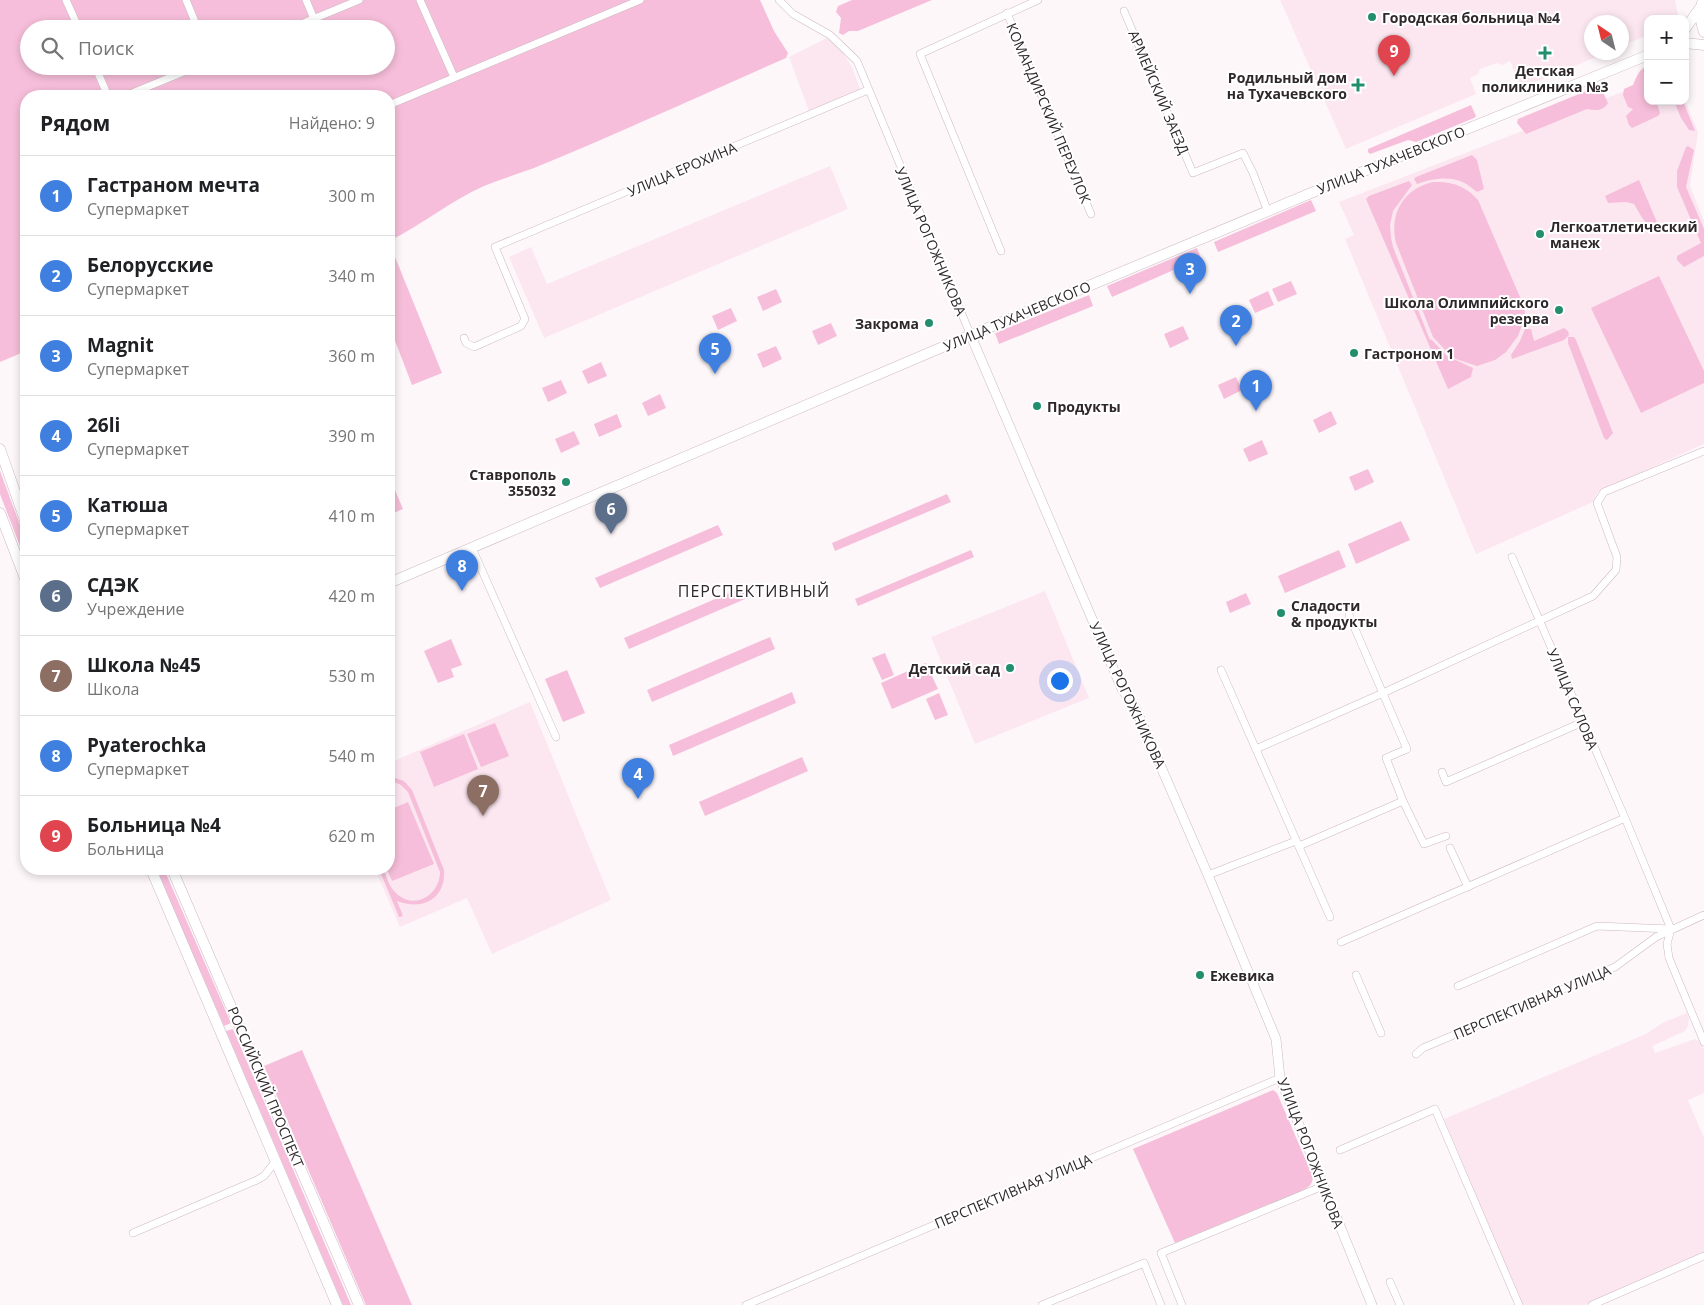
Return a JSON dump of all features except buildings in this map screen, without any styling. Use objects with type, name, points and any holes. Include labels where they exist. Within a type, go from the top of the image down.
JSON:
[{"type":"main road","points":[[1689,23],[1702,4]]},
{"type":"main road","points":[[1702,4],[1700,20],[1704,32]]},
{"type":"main road","points":[[1689,43],[1704,45]]},
{"type":"main road","name":"УЛИЦА ТУХАЧЕВСКОГО","points":[[395,581],[971,336],[1644,57]]},
{"type":"main road","points":[[0,449],[20,505]]},
{"type":"main road","points":[[0,513],[20,565]]},
{"type":"main road","name":"РОССИЙСКИЙ ПРОСПЕКТ","points":[[154,875],[337,1305]]},
{"type":"main road","name":"РОССИЙСКИЙ ПРОСПЕКТ","points":[[175,875],[359,1305]]},
{"type":"street","points":[[66,0],[74,20]]},
{"type":"street","points":[[186,0],[194,20]]},
{"type":"street","points":[[306,0],[314,19],[359,0]]},
{"type":"street","points":[[420,0],[454,78]]},
{"type":"street","points":[[395,102],[640,0]]},
{"type":"street","name":"УЛИЦА РОГОЖНИКОВА","points":[[779,0],[793,14],[830,35],[856,61],[1122,689],[1135,707],[1208,875],[1276,1039],[1280,1078],[1372,1305]]},
{"type":"street","name":"КОМАНДИРСКИЙ ПЕРЕУЛОК","points":[[1001,251],[920,54],[1038,0]]},
{"type":"street","name":"АРМЕЙСКИЙ ЗАЕЗД","points":[[1124,10],[1193,173],[1242,153],[1253,173],[1268,212]]},
{"type":"street","name":"КОМАНДИРСКИЙ ПЕРЕУЛОК","points":[[1008,13],[1091,214]]},
{"type":"street","points":[[99,75],[105,90]]},
{"type":"street","points":[[140,90],[176,75]]},
{"type":"street","name":"УЛИЦА ЕРОХИНА","points":[[464,338],[466,343],[474,346],[521,326],[525,319],[495,247],[868,90]]},
{"type":"street","points":[[1256,749],[1383,693],[1593,596],[1616,570],[1617,557],[1597,503],[1604,492],[1704,451]]},
{"type":"street","points":[[472,548],[556,737]]},
{"type":"street","name":"УЛИЦА САЛОВА","points":[[1512,557],[1625,818],[1670,929],[1669,958],[1704,1042]]},
{"type":"street","points":[[1349,615],[1407,749],[1386,758],[1403,800],[1424,844],[1446,836]]},
{"type":"street","points":[[1221,670],[1330,917]]},
{"type":"street","points":[[1442,772],[1446,782],[1583,722]]},
{"type":"street","points":[[1208,875],[1298,843],[1403,800]]},
{"type":"street","points":[[1341,942],[1625,818]]},
{"type":"street","points":[[1450,848],[1468,887]]},
{"type":"street","name":"ПЕРСПЕКТИВНАЯ УЛИЦА","points":[[1416,1054],[1423,1048],[1615,967],[1656,936],[1704,915]]},
{"type":"street","name":"ПЕРСПЕКТИВНАЯ УЛИЦА","points":[[1458,986],[1597,926],[1670,929]]},
{"type":"street","points":[[1356,975],[1381,1033]]},
{"type":"street","name":"ПЕРСПЕКТИВНАЯ УЛИЦА","points":[[746,1305],[1280,1078]]},
{"type":"street","points":[[1340,1150],[1435,1109],[1519,1305]]},
{"type":"street","points":[[133,1233],[257,1180],[264,1176],[276,1162]]},
{"type":"street","points":[[1182,1305],[1161,1253],[1323,1186]]},
{"type":"street","points":[[1592,1305],[1704,1256]]},
{"type":"street","points":[[1042,1305],[1144,1263],[1161,1305]]},
{"type":"street","points":[[1390,1282],[1400,1305]]},
{"type":"shaded area","points":[[0,0],[760,0],[774,31],[788,53],[786,58],[629,128],[534,168],[484,186],[395,238],[395,90],[20,90],[20,354],[0,362]]},
{"type":"shaded area","points":[[852,0],[932,0],[858,31],[849,31],[843,35],[839,33],[841,18],[836,12],[838,6]]},
{"type":"shaded area","points":[[1280,0],[1675,0],[1678,15],[1644,15],[1644,37],[1629,43],[1629,15],[1584,15],[1584,60],[1589,60],[1521,88],[1510,61],[1502,65],[1497,63],[1480,69],[1478,74],[1470,78],[1476,94],[1346,149]]},
{"type":"shaded area","points":[[827,38],[841,50],[852,67],[860,89],[809,111],[789,57]]},
{"type":"shaded area","points":[[1644,68],[1644,105],[1657,105],[1660,113],[1658,116],[1632,128],[1626,116],[1633,109],[1628,107],[1623,95],[1624,89],[1633,85],[1640,71]]},
{"type":"shaded area","name":"Школа Олимпийского резерва","points":[[1644,84],[1644,105],[1687,105],[1698,132],[1690,186],[1704,221],[1704,444],[1598,492],[1593,502],[1476,554],[1345,239],[1354,235],[1339,202]]},
{"type":"shaded area","points":[[1596,87],[1603,92],[1608,103],[1602,109],[1587,109],[1526,134],[1517,123],[1518,119]]},
{"type":"shaded area","points":[[1471,105],[1476,116],[1474,118],[1416,142],[1408,140],[1370,154],[1368,152],[1368,149]]},
{"type":"shaded area","points":[[1676,105],[1685,105],[1695,131],[1689,130]]},
{"type":"shaded area","points":[[1688,146],[1694,150],[1686,187],[1704,229],[1704,256],[1684,267],[1677,260],[1677,256],[1701,243],[1677,187],[1677,171]]},
{"type":"shaded area","points":[[1472,155],[1477,160],[1484,189],[1477,192],[1455,179],[1438,179],[1417,184],[1414,179],[1416,177]]},
{"type":"shaded area","points":[[830,166],[848,209],[544,338],[509,257],[531,247],[547,284]]},
{"type":"shaded area","points":[[1639,180],[1659,227],[1654,227],[1647,223],[1634,204],[1626,202],[1608,203],[1605,196]]},
{"type":"shaded area","points":[[1409,181],[1412,185],[1393,211],[1390,225],[1393,247],[1430,340],[1447,356],[1473,368],[1471,377],[1448,389],[1366,199],[1369,196]]},
{"type":"shaded area","points":[[1433,182],[1446,182],[1458,185],[1478,200],[1525,312],[1518,336],[1506,352],[1495,360],[1477,366],[1456,359],[1433,337],[1396,243],[1395,222],[1401,204],[1414,190]]},
{"type":"shaded area","points":[[1311,200],[1316,211],[1218,252],[1214,242]]},
{"type":"shaded area","points":[[1197,248],[1201,258],[1112,297],[1107,286]]},
{"type":"shaded area","points":[[395,257],[442,373],[412,385],[395,341]]},
{"type":"shaded area","points":[[1659,276],[1704,371],[1704,383],[1641,413],[1591,308]]},
{"type":"shaded area","points":[[1291,281],[1297,294],[1278,302],[1272,289]]},
{"type":"shaded area","points":[[776,289],[782,302],[763,311],[757,297]]},
{"type":"shaded area","points":[[1268,291],[1274,305],[1255,313],[1249,300]]},
{"type":"shaded area","points":[[1089,295],[1093,306],[999,344],[995,333]]},
{"type":"shaded area","points":[[731,308],[737,321],[718,330],[712,316]]},
{"type":"shaded area","points":[[831,323],[837,336],[818,345],[812,331]]},
{"type":"shaded area","points":[[1183,326],[1189,339],[1170,348],[1164,334]]},
{"type":"shaded area","points":[[1564,328],[1568,331],[1569,335],[1564,340],[1512,359],[1511,355],[1525,329],[1531,329],[1534,341]]},
{"type":"shaded area","points":[[1568,337],[1574,337],[1576,340],[1613,433],[1607,440],[1604,438],[1568,343]]},
{"type":"shaded area","points":[[776,346],[782,359],[763,368],[757,354]]},
{"type":"shaded area","points":[[601,362],[607,376],[588,384],[582,371]]},
{"type":"shaded area","points":[[1236,377],[1242,390],[1224,399],[1218,385]]},
{"type":"shaded area","points":[[561,380],[567,393],[548,402],[542,388]]},
{"type":"shaded area","points":[[660,394],[666,408],[648,416],[642,403]]},
{"type":"shaded area","points":[[1331,411],[1337,424],[1319,433],[1313,420]]},
{"type":"shaded area","points":[[617,414],[622,427],[599,437],[594,424]]},
{"type":"shaded area","points":[[574,431],[580,444],[561,453],[555,439]]},
{"type":"shaded area","points":[[1262,440],[1268,454],[1249,462],[1243,449]]},
{"type":"shaded area","points":[[1368,469],[1374,482],[1355,491],[1349,477]]},
{"type":"shaded area","points":[[0,471],[20,525],[20,546],[0,494]]},
{"type":"shaded area","points":[[395,490],[403,509],[395,512]]},
{"type":"shaded area","points":[[947,494],[951,502],[835,551],[832,543]]},
{"type":"shaded area","points":[[1401,521],[1410,540],[1356,564],[1348,544]]},
{"type":"shaded area","points":[[718,525],[723,535],[600,588],[595,578]]},
{"type":"shaded area","points":[[971,550],[974,557],[858,606],[855,599]]},
{"type":"shaded area","points":[[1339,550],[1346,567],[1285,593],[1278,576]]},
{"type":"shaded area","points":[[748,585],[752,596],[629,649],[624,638]]},
{"type":"shaded area","name":"Детский сад","points":[[1045,591],[1089,698],[975,744],[931,637]]},
{"type":"shaded area","points":[[1246,593],[1251,604],[1230,613],[1226,602]]},
{"type":"shaded area","points":[[770,637],[775,649],[652,702],[647,690]]},
{"type":"shaded area","points":[[451,639],[462,665],[451,669],[454,677],[438,683],[424,651]]},
{"type":"shaded area","points":[[885,653],[894,675],[882,680],[872,658]]},
{"type":"shaded area","points":[[926,663],[938,689],[892,709],[881,683]]},
{"type":"shaded area","points":[[567,670],[585,713],[563,722],[545,679]]},
{"type":"shaded area","points":[[792,692],[796,703],[673,756],[669,745]]},
{"type":"shaded area","points":[[939,693],[948,715],[935,720],[926,699]]},
{"type":"shaded area","points":[[530,702],[611,900],[492,954],[467,898],[400,927],[378,875],[395,875],[395,760]]},
{"type":"shaded area","points":[[495,723],[509,756],[481,767],[467,734]]},
{"type":"shaded area","points":[[464,734],[478,769],[434,787],[420,752]]},
{"type":"shaded area","points":[[802,757],[808,771],[705,816],[699,802]]},
{"type":"shaded area","points":[[395,778],[404,781],[412,790],[444,870],[444,880],[437,895],[431,900],[415,904],[397,901],[403,916],[399,917],[382,875],[386,875],[396,893],[410,901],[425,898],[431,893],[436,888],[440,872],[408,792],[401,785],[395,782]]},
{"type":"shaded area","points":[[408,802],[434,864],[392,881],[390,875],[395,875],[395,807]]},
{"type":"shaded area","points":[[159,875],[167,875],[231,1023],[224,1026]]},
{"type":"shaded area","points":[[1687,1013],[1689,1018],[1685,1031],[1652,1046],[1655,1053],[1695,1039],[1700,1041],[1704,1050],[1704,1093],[1688,1100],[1704,1138],[1704,1252],[1585,1305],[1522,1305],[1444,1119],[1646,1034],[1662,1023]]},
{"type":"shaded area","points":[[233,1029],[351,1305],[343,1305],[226,1031]]},
{"type":"shaded area","points":[[302,1050],[412,1305],[366,1305],[264,1066]]},
{"type":"shaded area","points":[[1273,1090],[1277,1093],[1313,1177],[1311,1184],[1301,1191],[1175,1243],[1133,1149]]},
{"type":"place","name":"Городская больница №4","points":[[1372,17]]},
{"type":"place","name":"Детская поликлиника №3","points":[[1545,53]]},
{"type":"place","name":"Больница №4","points":[[1394,76]]},
{"type":"place","name":"Родильный дом на Тухачевского","points":[[1358,85]]},
{"type":"place","name":"Легкоатлетический манеж","points":[[1540,234]]},
{"type":"place","name":"Magnit","points":[[1190,294]]},
{"type":"place","name":"Школа Олимпийского резерва","points":[[1559,310]]},
{"type":"place","name":"Закрома","points":[[929,323]]},
{"type":"place","name":"Белорусские","points":[[1236,346]]},
{"type":"place","name":"Гастроном 1","points":[[1354,353]]},
{"type":"place","name":"Катюша","points":[[715,374]]},
{"type":"place","name":"Продукты","points":[[1037,406]]},
{"type":"place","name":"Гастраном мечта","points":[[1256,411]]},
{"type":"place","name":"Ставрополь 355032","points":[[566,482]]},
{"type":"place","name":"СДЭК","points":[[611,534]]},
{"type":"place","name":"Pyaterochka","points":[[462,591]]},
{"type":"place","name":"Сладости & продукты","points":[[1281,613]]},
{"type":"place","name":"Детский сад","points":[[1010,668]]},
{"type":"place","name":"26li","points":[[638,799]]},
{"type":"place","name":"Школа №45","points":[[483,816]]},
{"type":"place","name":"Ежевика","points":[[1200,975]]},
{"type":"district","name":"ПЕРСПЕКТИВНЫЙ","points":[[754,591]]}]
